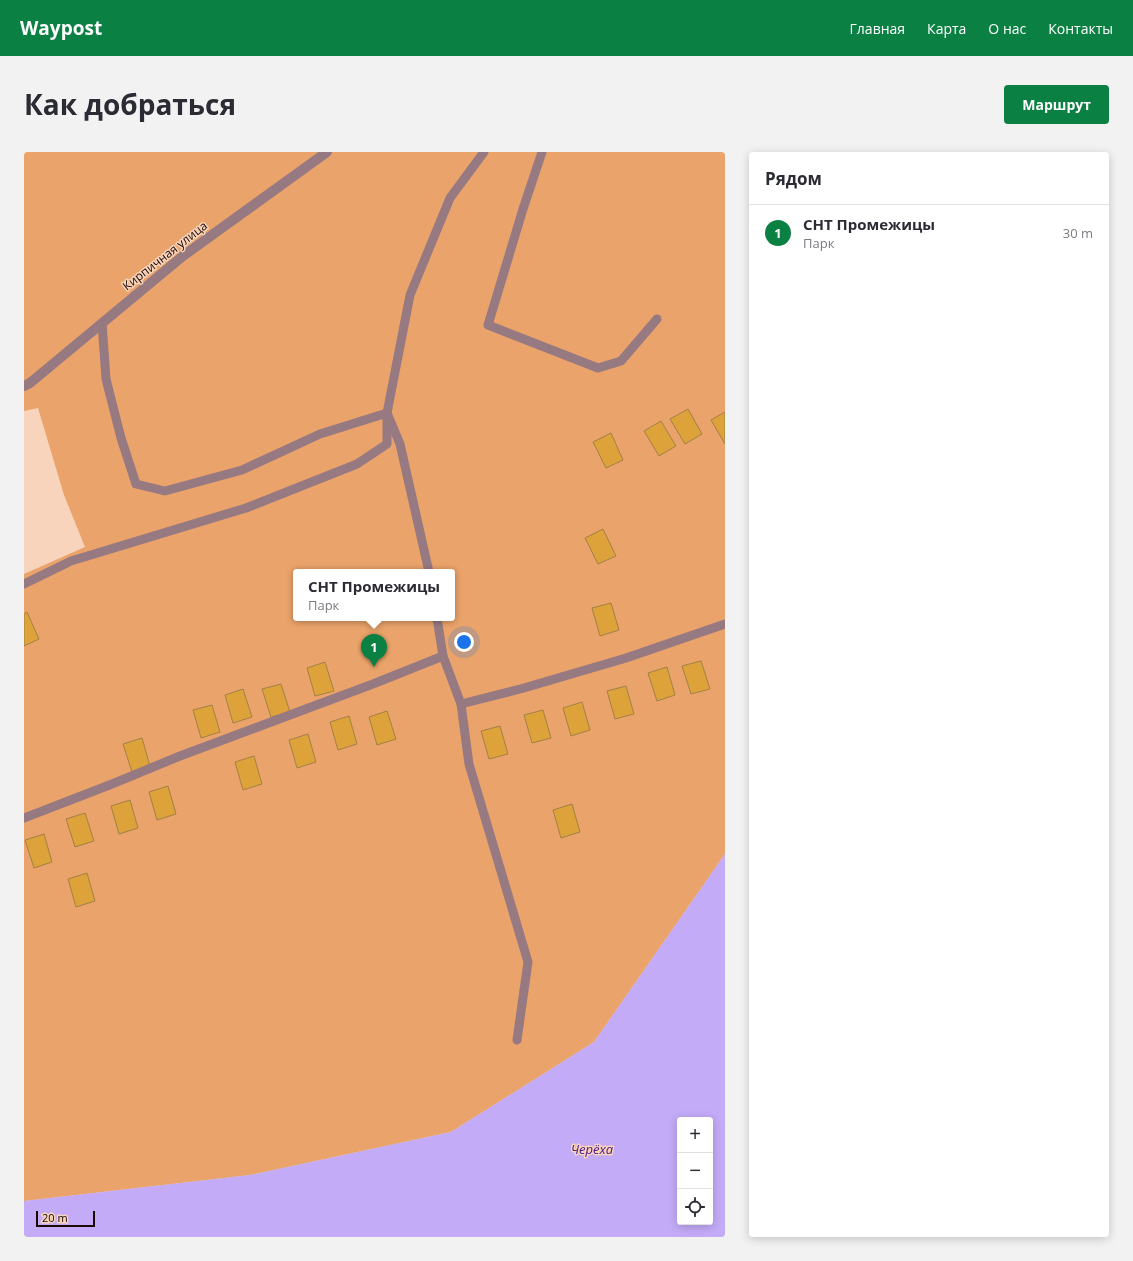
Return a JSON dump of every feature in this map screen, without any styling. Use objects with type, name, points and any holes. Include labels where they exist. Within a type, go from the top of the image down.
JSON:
[{"type":"street","name":"Кирпичная улица","points":[[24,386],[30,383],[183,256],[327,152]]},
{"type":"lane","points":[[24,584],[72,561],[246,508],[358,464],[387,444],[387,413],[410,295],[450,198],[484,152]]},
{"type":"lane","points":[[542,152],[488,325],[598,368],[621,360],[657,319]]},
{"type":"lane","points":[[102,323],[106,380],[121,438],[136,484],[165,491],[242,470],[320,434],[387,413]]},
{"type":"lane","points":[[387,413],[400,444],[428,569]]},
{"type":"lane","points":[[437,621],[443,656],[461,704],[469,764],[528,962],[517,1040]]},
{"type":"lane","points":[[461,704],[524,688],[626,658],[725,624]]},
{"type":"lane","points":[[24,818],[180,756],[373,684],[443,656]]},
{"type":"shaded area","points":[[24,152],[725,152],[725,854],[594,1042],[451,1132],[250,1175],[24,1201],[24,574],[85,547],[64,495],[38,408],[24,411]]},
{"type":"water","name":"Черёха","points":[[725,854],[725,1237],[24,1237],[24,1201],[250,1175],[451,1132],[594,1042]]},
{"type":"building","points":[[688,409],[702,434],[685,444],[670,419]]},
{"type":"building","points":[[725,412],[725,444],[711,420]]},
{"type":"building","points":[[661,421],[676,446],[659,456],[644,431]]},
{"type":"building","points":[[611,433],[623,460],[606,468],[593,442]]},
{"type":"building","points":[[603,529],[616,556],[598,564],[585,538]]},
{"type":"building","points":[[611,603],[619,630],[600,636],[592,608]]},
{"type":"building","points":[[27,612],[39,639],[24,646],[24,614]]},
{"type":"building","points":[[701,661],[710,689],[691,694],[682,666]]},
{"type":"building","points":[[325,662],[334,691],[315,696],[307,668]]},
{"type":"building","points":[[667,667],[675,695],[657,701],[648,673]]},
{"type":"building","points":[[281,684],[290,712],[271,717],[262,689]]},
{"type":"building","points":[[626,686],[634,714],[615,719],[607,691]]},
{"type":"building","points":[[243,689],[252,717],[233,723],[225,695]]},
{"type":"building","points":[[582,702],[590,730],[571,736],[563,708]]},
{"type":"building","points":[[212,705],[220,732],[201,738],[193,710]]},
{"type":"building","points":[[543,710],[551,738],[532,743],[524,715]]},
{"type":"building","points":[[387,711],[396,739],[377,745],[369,717]]},
{"type":"building","points":[[349,716],[357,744],[338,750],[330,722]]},
{"type":"building","points":[[500,726],[508,754],[489,759],[481,731]]},
{"type":"building","points":[[308,734],[316,762],[297,768],[289,740]]},
{"type":"building","points":[[142,738],[150,766],[132,772],[123,744]]},
{"type":"building","points":[[254,756],[262,784],[243,790],[235,762]]},
{"type":"building","points":[[168,786],[176,814],[157,820],[149,792]]},
{"type":"building","points":[[130,800],[138,828],[119,834],[111,806]]},
{"type":"building","points":[[572,804],[580,832],[561,838],[553,810]]},
{"type":"building","points":[[85,813],[94,841],[75,847],[66,819]]},
{"type":"building","points":[[44,834],[52,862],[34,868],[25,840]]},
{"type":"building","points":[[87,873],[95,901],[76,907],[68,879]]},
{"type":"place","name":"СНТ Промежицы","points":[[374,667]]}]
